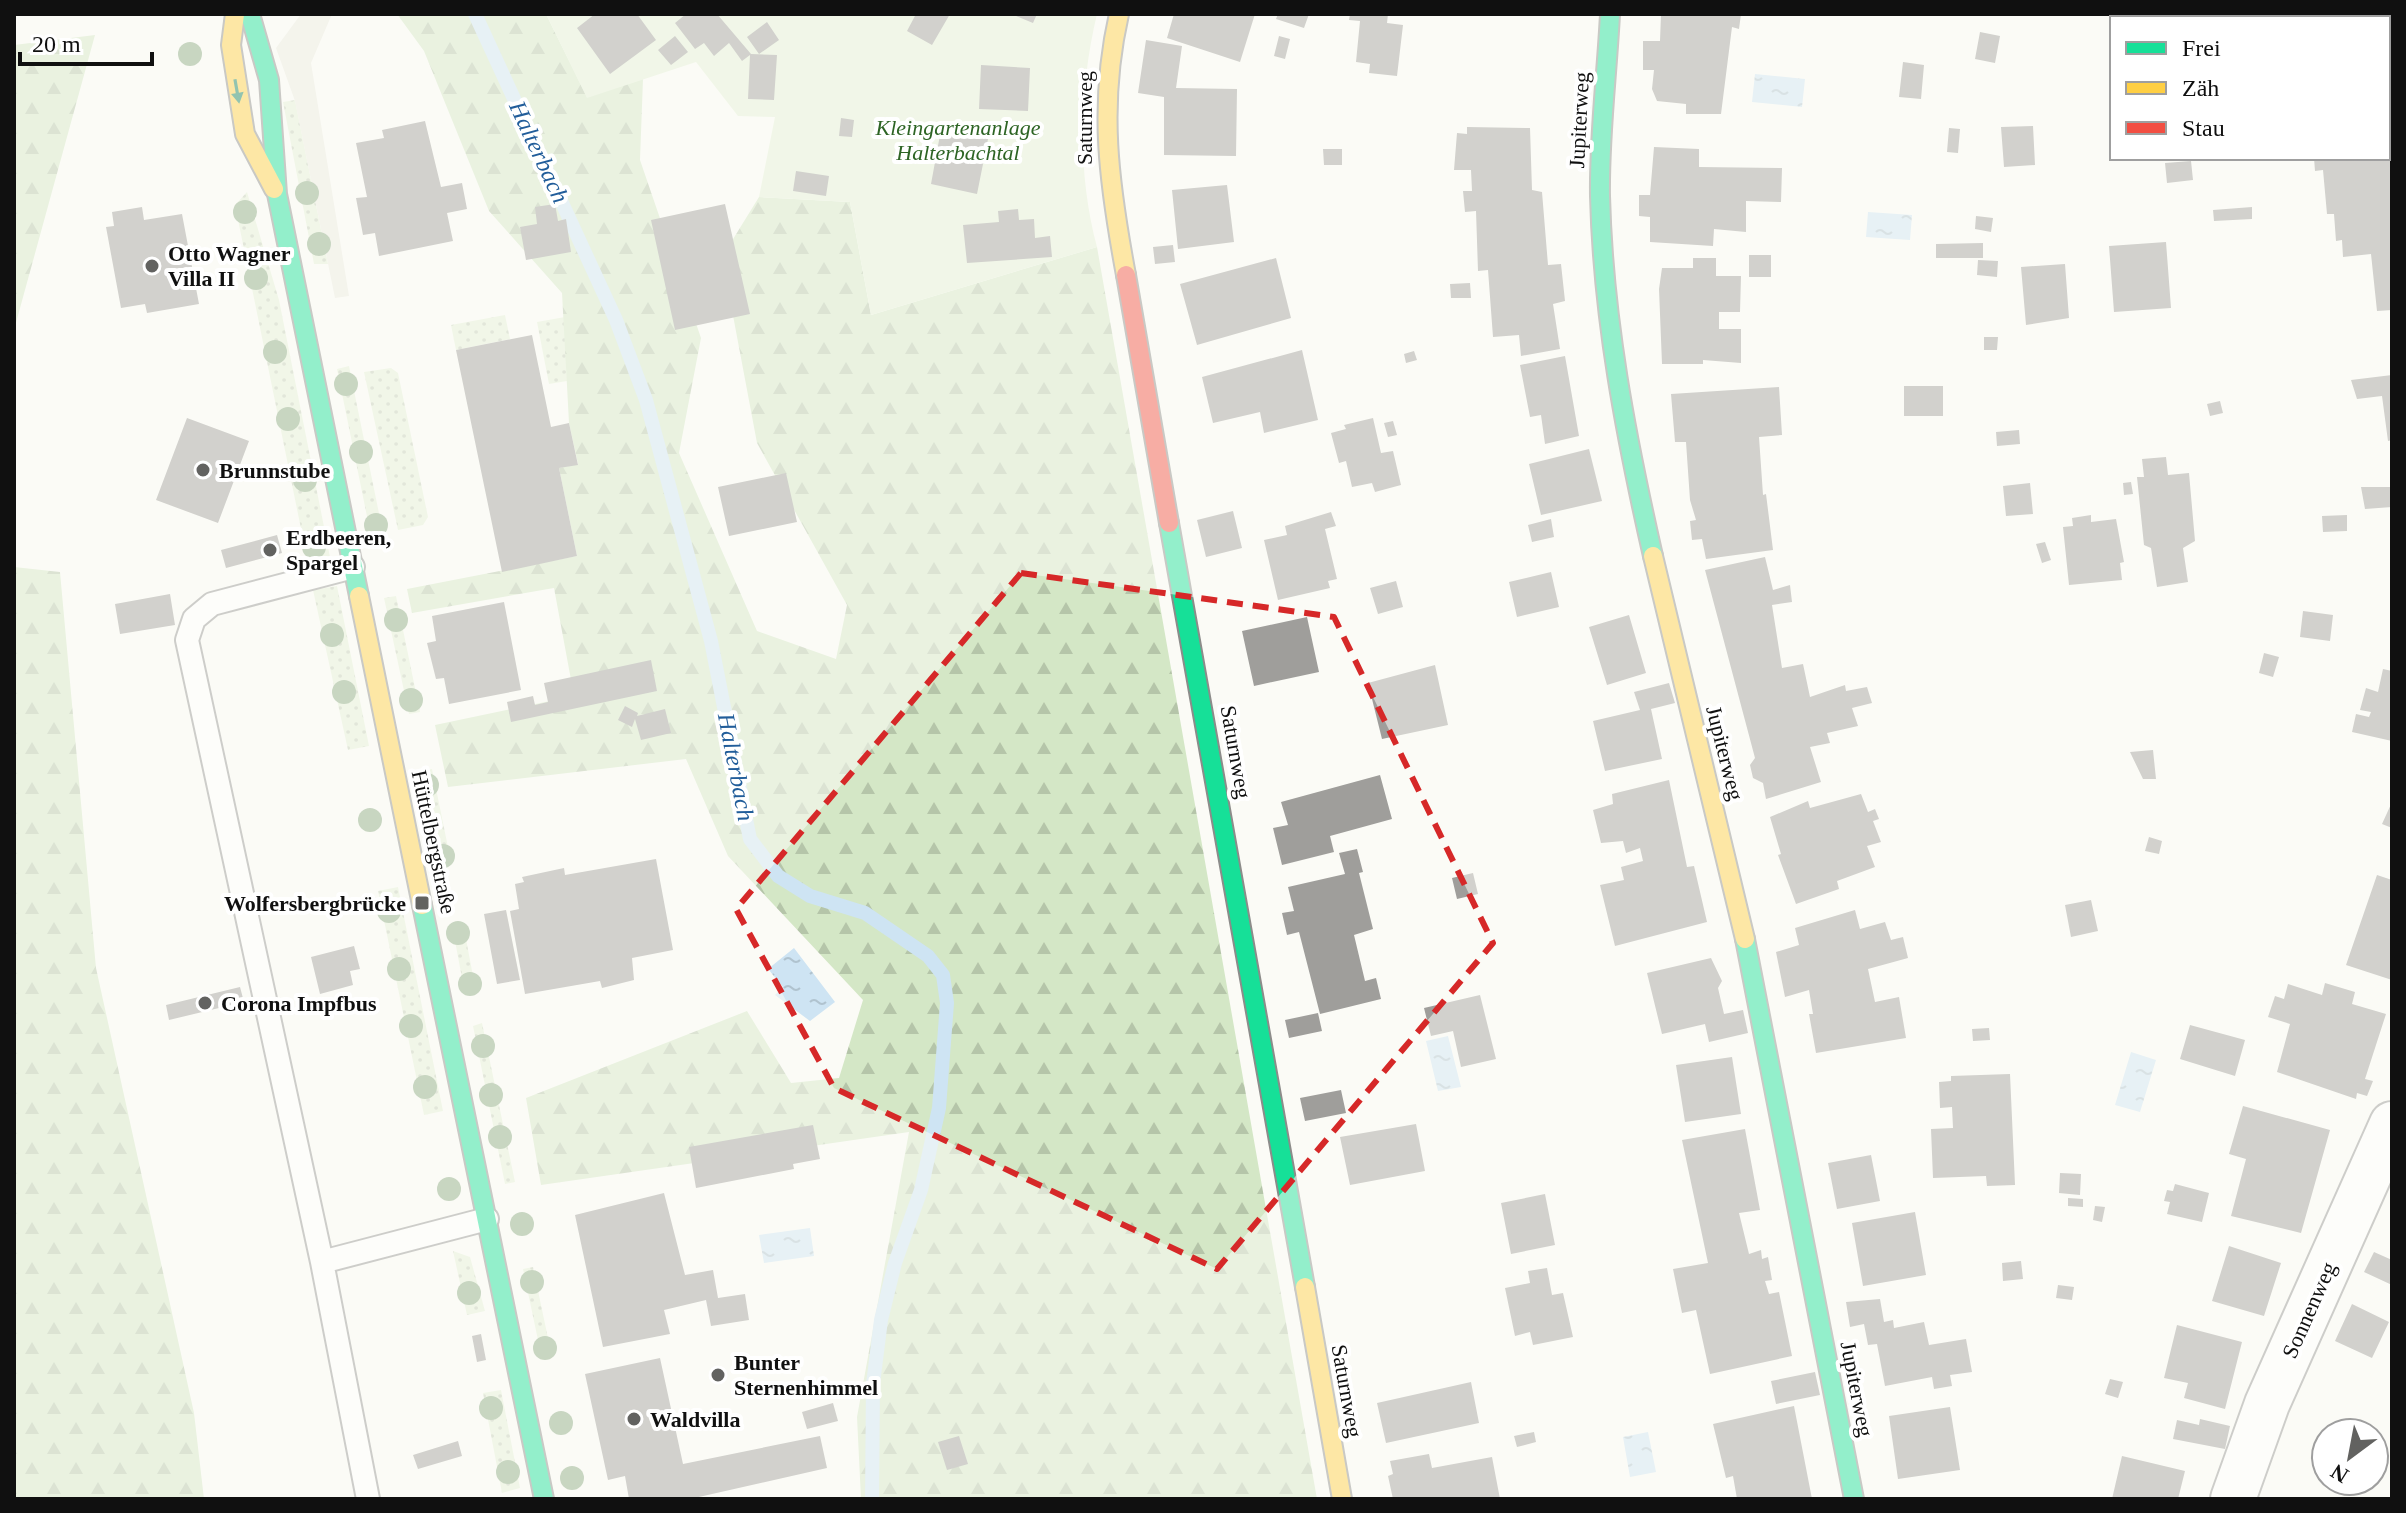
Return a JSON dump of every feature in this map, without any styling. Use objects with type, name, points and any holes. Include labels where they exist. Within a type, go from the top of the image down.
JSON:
[{"type":"street","name":"Hüttelbergstraße","points":[[235,14],[231,45],[245,134],[277,194]]},
{"type":"street","name":"Hüttelbergstraße","points":[[250,14],[262,42],[276,126],[277,194],[544,1499]]},
{"type":"street","name":"Saturnweg","points":[[1119,14],[1108,58],[1105,133],[1108,176],[1342,1499]]},
{"type":"street","name":"Jupiterweg","points":[[1610,14],[1600,193],[1606,304],[1618,379],[1673,644],[1739,905],[1854,1499]]},
{"type":"street","name":"Sonnenweg","points":[[2233,1499],[2267,1404],[2392,1124]]},
{"type":"lane","points":[[353,567],[212,604],[194,619],[187,640],[322,1262],[368,1499]]},
{"type":"lane","points":[[322,1262],[487,1219]]},
{"type":"highlighted area","points":[[1021,573],[1334,617],[1493,943],[1217,1269],[834,1088],[736,909]]},
{"type":"green space","points":[[397,14],[546,14],[587,97],[643,79],[640,160],[701,338],[679,453],[757,631],[836,659],[847,605],[757,443],[722,257],[759,197],[850,202],[871,315],[1097,247],[1317,1499],[861,1499],[857,1417],[909,1132],[541,1185],[526,1098],[747,1011],[791,1083],[839,1078],[863,1000],[728,856],[686,759],[448,787],[435,725],[574,696],[554,588],[412,613],[407,589],[577,556],[559,468],[578,464],[569,423],[562,293],[489,211],[424,51]]},
{"type":"green space","name":"Kleingartenanlage Halterbachtal","points":[[546,14],[1097,14],[1084,101],[1083,161],[1097,247],[871,315],[850,202],[759,197],[775,117],[738,116],[696,62],[587,98]]},
{"type":"green space","points":[[95,35],[14,330],[14,45]]},
{"type":"green space","points":[[295,100],[328,264],[314,264],[283,102]]},
{"type":"green space","points":[[247,192],[279,300],[330,557],[308,563],[235,205]]},
{"type":"green space","points":[[505,315],[510,339],[456,350],[451,325]]},
{"type":"green space","points":[[565,317],[567,381],[549,384],[537,322]]},
{"type":"green space","points":[[349,366],[384,538],[372,541],[337,369]]},
{"type":"green space","points":[[391,368],[398,373],[428,517],[423,525],[398,530],[364,372]]},
{"type":"green space","points":[[14,567],[60,572],[96,968],[194,1413],[204,1499],[14,1499]]},
{"type":"green space","points":[[337,586],[369,746],[348,750],[313,590]]},
{"type":"green space","points":[[396,596],[420,712],[409,714],[384,598]]},
{"type":"green space","points":[[432,769],[451,862],[439,865],[421,771]]},
{"type":"green space","points":[[398,887],[443,1111],[424,1115],[378,891]]},
{"type":"green space","points":[[463,923],[476,992],[465,994],[452,925]]},
{"type":"green space","points":[[482,1023],[515,1182],[505,1184],[473,1026]]},
{"type":"green space","points":[[453,1251],[470,1257],[485,1311],[467,1315]]},
{"type":"green space","points":[[533,1267],[552,1357],[542,1359],[523,1269]]},
{"type":"green space","points":[[501,1390],[520,1488],[502,1493],[483,1393]]},
{"type":"shaded area","points":[[301,14],[332,14],[311,63],[349,296],[335,298],[295,101],[276,48]]},
{"type":"water","points":[[1755,74],[1805,79],[1802,107],[1752,102]]},
{"type":"water","points":[[1868,212],[1912,215],[1910,240],[1866,237]]},
{"type":"water","points":[[794,948],[835,1002],[810,1021],[775,995],[783,987],[768,969]]},
{"type":"water","points":[[1448,1036],[1461,1087],[1438,1091],[1426,1041]]},
{"type":"water","points":[[2131,1052],[2156,1060],[2140,1112],[2115,1105]]},
{"type":"water","points":[[810,1228],[814,1256],[764,1263],[759,1235]]},
{"type":"water","points":[[1648,1432],[1656,1472],[1630,1477],[1623,1437]]},
{"type":"building","points":[[595,14],[637,14],[656,40],[610,74],[577,28]]},
{"type":"building","points":[[686,14],[717,14],[751,54],[777,55],[774,100],[748,99],[750,55],[742,61],[729,43],[714,56],[704,43],[695,49],[675,23]]},
{"type":"building","points":[[916,14],[950,14],[932,45],[907,31]]},
{"type":"building","points":[[1011,14],[1037,14],[1033,23]]},
{"type":"building","points":[[1174,14],[1255,14],[1240,62],[1167,38]]},
{"type":"building","points":[[1278,14],[1309,14],[1304,28],[1276,19]]},
{"type":"building","points":[[1350,14],[1388,14],[1387,23],[1403,25],[1397,76],[1369,73],[1370,64],[1356,62],[1360,21],[1349,20]]},
{"type":"building","points":[[1661,14],[1741,14],[1739,29],[1732,27],[1721,114],[1686,114],[1686,104],[1657,101],[1652,89],[1654,70],[1643,70],[1643,41],[1660,41]]},
{"type":"building","points":[[2328,14],[2382,14],[2382,16]]},
{"type":"building","points":[[767,22],[779,40],[759,54],[747,37]]},
{"type":"building","points":[[2392,29],[2390,64],[2390,30]]},
{"type":"building","points":[[1980,32],[2000,36],[1995,63],[1975,59]]},
{"type":"building","points":[[675,36],[688,52],[671,65],[658,50]]},
{"type":"building","points":[[1279,36],[1290,39],[1285,59],[1274,56]]},
{"type":"building","points":[[1146,40],[1182,46],[1176,88],[1237,89],[1236,156],[1164,155],[1164,97],[1138,93]]},
{"type":"building","points":[[1903,62],[1924,65],[1921,99],[1899,97]]},
{"type":"building","points":[[981,65],[1030,68],[1028,111],[979,109]]},
{"type":"building","points":[[2392,97],[2392,310],[2377,311],[2371,254],[2343,257],[2342,240],[2336,241],[2334,214],[2327,214],[2323,170],[2315,171],[2314,160],[2390,160]]},
{"type":"building","points":[[841,118],[854,120],[852,137],[839,136]]},
{"type":"building","points":[[425,121],[441,187],[462,183],[467,209],[447,213],[453,241],[379,256],[375,233],[363,235],[356,198],[367,197],[356,143],[384,138],[382,130]]},
{"type":"building","points":[[942,124],[989,134],[977,194],[931,184]]},
{"type":"building","points":[[2033,126],[2035,165],[2004,167],[2001,127]]},
{"type":"building","points":[[1467,127],[1530,128],[1532,190],[1542,192],[1548,265],[1561,264],[1565,301],[1553,304],[1560,349],[1521,356],[1519,335],[1493,337],[1488,270],[1478,271],[1476,211],[1465,212],[1463,191],[1472,191],[1471,170],[1454,170],[1457,133],[1467,134]]},
{"type":"building","points":[[1949,128],[1960,129],[1958,153],[1947,152]]},
{"type":"building","points":[[1654,147],[1699,149],[1699,167],[1782,168],[1781,202],[1746,201],[1746,232],[1714,229],[1713,246],[1650,242],[1650,217],[1639,216],[1639,195],[1650,195]]},
{"type":"building","points":[[1323,149],[1342,149],[1342,165],[1324,165]]},
{"type":"building","points":[[2191,161],[2193,180],[2167,183],[2165,163]]},
{"type":"building","points":[[796,171],[829,176],[826,196],[793,191]]},
{"type":"building","points":[[1227,185],[1234,242],[1178,249],[1172,190]]},
{"type":"building","points":[[555,204],[558,221],[566,219],[571,252],[526,260],[520,227],[537,224],[535,207]]},
{"type":"building","points":[[725,204],[750,314],[675,330],[651,220]]},
{"type":"building","name":"Otto Wagner Villa II","points":[[142,207],[144,220],[182,214],[199,304],[147,313],[145,304],[121,308],[106,227],[114,226],[112,212]]},
{"type":"building","points":[[2252,207],[2252,219],[2214,221],[2213,210]]},
{"type":"building","points":[[1018,209],[1019,220],[1034,219],[1035,238],[1050,236],[1052,257],[967,263],[963,225],[999,222],[998,211]]},
{"type":"building","points":[[1976,216],[1993,218],[1991,232],[1975,229]]},
{"type":"building","points":[[2166,242],[2171,308],[2114,312],[2109,246]]},
{"type":"building","points":[[1983,243],[1983,258],[1936,258],[1936,244]]},
{"type":"building","points":[[1173,245],[1175,262],[1155,264],[1153,247]]},
{"type":"building","points":[[1749,255],[1771,255],[1771,277],[1749,277]]},
{"type":"building","points":[[1276,258],[1291,318],[1197,345],[1180,284]]},
{"type":"building","points":[[1693,258],[1716,258],[1716,276],[1741,276],[1740,312],[1719,312],[1719,329],[1741,329],[1741,363],[1703,360],[1703,364],[1662,364],[1659,289],[1662,268],[1693,268]]},
{"type":"building","points":[[1978,260],[1998,261],[1997,277],[1977,275]]},
{"type":"building","points":[[2065,264],[2069,318],[2026,325],[2021,267]]},
{"type":"building","points":[[1470,283],[1471,298],[1451,298],[1450,284]]},
{"type":"building","points":[[532,335],[551,427],[569,423],[578,465],[559,468],[577,556],[502,572],[456,350]]},
{"type":"building","points":[[1984,337],[1998,337],[1997,350],[1984,350]]},
{"type":"building","points":[[1302,350],[1318,420],[1264,433],[1260,412],[1213,423],[1202,377]]},
{"type":"building","points":[[1414,351],[1417,360],[1406,363],[1404,354]]},
{"type":"building","points":[[1565,356],[1579,436],[1545,444],[1541,415],[1530,417],[1520,365]]},
{"type":"building","points":[[2392,375],[2392,440],[2388,441],[2382,396],[2357,399],[2351,380]]},
{"type":"building","points":[[1904,386],[1943,386],[1943,416],[1904,416]]},
{"type":"building","points":[[1779,387],[1782,435],[1759,437],[1763,495],[1766,494],[1773,550],[1706,559],[1702,539],[1692,540],[1690,521],[1696,520],[1690,500],[1686,442],[1675,442],[1671,394]]},
{"type":"building","points":[[2220,401],[2223,413],[2210,416],[2207,404]]},
{"type":"building","name":"Brunnstube","points":[[187,418],[249,441],[218,523],[156,500]]},
{"type":"building","points":[[1373,418],[1381,453],[1393,451],[1401,485],[1375,492],[1372,483],[1352,487],[1346,461],[1339,463],[1331,433],[1346,429],[1344,425]]},
{"type":"building","points":[[1393,421],[1397,435],[1388,437],[1384,423]]},
{"type":"building","points":[[2019,430],[2020,444],[1997,446],[1996,432]]},
{"type":"building","points":[[1589,449],[1602,501],[1541,515],[1529,464]]},
{"type":"building","points":[[2166,457],[2168,475],[2189,473],[2195,541],[2183,548],[2188,582],[2157,587],[2151,548],[2144,545],[2137,477],[2144,477],[2142,459]]},
{"type":"building","points":[[786,473],[797,522],[729,536],[718,487]]},
{"type":"building","points":[[2131,482],[2133,494],[2124,495],[2123,483]]},
{"type":"building","points":[[2030,483],[2033,514],[2006,516],[2003,486]]},
{"type":"building","points":[[2361,487],[2392,487],[2392,507],[2365,509]]},
{"type":"building","points":[[1233,511],[1242,548],[1206,557],[1197,520]]},
{"type":"building","points":[[1331,512],[1336,526],[1325,529],[1337,579],[1328,581],[1330,588],[1278,600],[1264,540],[1287,535],[1285,526]]},
{"type":"building","points":[[2091,515],[2091,522],[2116,519],[2124,562],[2120,563],[2122,580],[2069,585],[2063,527],[2073,526],[2072,518]]},
{"type":"building","points":[[2347,515],[2347,531],[2323,532],[2322,516]]},
{"type":"building","points":[[1551,519],[1554,537],[1532,542],[1528,525]]},
{"type":"building","points":[[277,535],[282,553],[226,568],[221,550]]},
{"type":"building","points":[[2045,542],[2051,560],[2042,563],[2036,544]]},
{"type":"building","points":[[1765,557],[1773,590],[1790,585],[1792,602],[1772,605],[1782,668],[1803,664],[1810,697],[1845,685],[1846,691],[1867,687],[1872,703],[1852,708],[1858,726],[1827,733],[1830,743],[1810,747],[1821,782],[1766,799],[1763,783],[1753,778],[1750,765],[1755,758],[1705,570]]},
{"type":"building","points":[[1551,572],[1559,607],[1517,617],[1509,582]]},
{"type":"building","points":[[1396,581],[1403,607],[1378,614],[1370,588]]},
{"type":"building","points":[[170,594],[175,625],[120,634],[115,604]]},
{"type":"building","points":[[504,602],[521,690],[449,704],[444,678],[436,679],[427,643],[436,641],[432,616]]},
{"type":"building","points":[[2303,611],[2333,615],[2330,641],[2300,637]]},
{"type":"building","points":[[1629,615],[1646,673],[1607,685],[1589,627]]},
{"type":"building","points":[[1307,617],[1319,672],[1254,686],[1242,631]]},
{"type":"building","points":[[2264,653],[2279,657],[2273,677],[2259,673]]},
{"type":"building","points":[[651,660],[657,691],[511,722],[507,702],[533,696],[535,705],[548,702],[544,683]]},
{"type":"building","points":[[1435,665],[1448,725],[1382,739],[1368,683]]},
{"type":"building","points":[[2383,669],[2392,671],[2392,741],[2352,732],[2356,714],[2369,717],[2371,712],[2360,710],[2366,688],[2378,692]]},
{"type":"building","points":[[1669,683],[1675,703],[1651,709],[1662,759],[1605,771],[1593,721],[1640,710],[1634,692]]},
{"type":"building","points":[[625,706],[638,713],[637,716],[665,709],[671,733],[641,740],[635,719],[632,727],[618,720]]},
{"type":"building","points":[[2153,750],[2156,779],[2143,779],[2130,752]]},
{"type":"building","points":[[1380,775],[1392,819],[1330,836],[1334,852],[1282,865],[1273,828],[1288,825],[1281,802]]},
{"type":"building","points":[[1669,780],[1687,867],[1694,866],[1707,922],[1615,946],[1600,885],[1624,880],[1621,867],[1643,861],[1640,848],[1626,853],[1623,841],[1601,843],[1593,810],[1613,804],[1612,794]]},
{"type":"building","points":[[1861,794],[1868,812],[1875,809],[1879,819],[1873,821],[1881,842],[1867,846],[1875,867],[1837,881],[1839,889],[1796,904],[1778,855],[1781,854],[1770,817],[1808,801],[1810,808]]},
{"type":"building","points":[[2392,802],[2392,828],[2382,824]]},
{"type":"building","points":[[2149,837],[2162,841],[2159,854],[2145,851]]},
{"type":"building","points":[[1357,849],[1363,872],[1359,873],[1373,929],[1354,935],[1365,981],[1376,978],[1381,999],[1320,1014],[1299,932],[1287,935],[1282,913],[1294,911],[1288,887],[1345,874],[1339,853]]},
{"type":"building","points":[[656,859],[673,950],[632,958],[634,980],[602,988],[600,981],[525,994],[510,911],[519,909],[515,884],[524,882],[522,877],[564,868],[565,875]]},
{"type":"building","points":[[1473,873],[1478,894],[1457,899],[1452,878]]},
{"type":"building","points":[[2377,875],[2392,880],[2392,980],[2346,965]]},
{"type":"building","points":[[2091,900],[2098,931],[2071,937],[2065,905]]},
{"type":"building","points":[[506,910],[520,980],[497,984],[484,914]]},
{"type":"building","points":[[1855,910],[1860,929],[1885,922],[1891,940],[1903,937],[1908,958],[1868,969],[1875,1002],[1899,997],[1906,1038],[1816,1053],[1809,1014],[1813,1014],[1809,990],[1785,997],[1776,952],[1799,945],[1795,928]]},
{"type":"building","points":[[354,946],[360,969],[350,971],[353,985],[320,994],[311,957]]},
{"type":"building","points":[[1711,958],[1722,981],[1718,988],[1724,1014],[1743,1010],[1748,1033],[1709,1042],[1705,1024],[1662,1034],[1647,973]]},
{"type":"building","points":[[2325,983],[2355,992],[2352,1004],[2386,1014],[2365,1079],[2373,1081],[2367,1096],[2357,1093],[2356,1099],[2277,1072],[2290,1024],[2268,1017],[2275,996],[2284,999],[2288,984],[2322,995]]},
{"type":"building","name":"Corona Impfbus","points":[[240,987],[244,1002],[169,1020],[166,1005]]},
{"type":"building","points":[[1480,995],[1496,1059],[1461,1067],[1453,1031],[1431,1036],[1424,1008]]},
{"type":"building","points":[[1318,1013],[1322,1031],[1289,1038],[1285,1020]]},
{"type":"building","points":[[2190,1025],[2245,1040],[2235,1076],[2180,1059]]},
{"type":"building","points":[[1989,1028],[1990,1040],[1973,1041],[1972,1029]]},
{"type":"building","points":[[1732,1057],[1741,1114],[1685,1122],[1676,1065]]},
{"type":"building","points":[[2010,1074],[2015,1185],[1987,1186],[1986,1176],[1933,1178],[1931,1129],[1953,1128],[1952,1107],[1940,1108],[1939,1082],[1951,1081],[1951,1076]]},
{"type":"building","points":[[1341,1090],[1346,1113],[1305,1121],[1300,1098]]},
{"type":"building","points":[[2243,1106],[2330,1130],[2301,1233],[2231,1216],[2246,1159],[2229,1154]]},
{"type":"building","points":[[1416,1124],[1425,1171],[1350,1185],[1340,1137]]},
{"type":"building","points":[[813,1125],[820,1159],[793,1164],[794,1169],[696,1188],[689,1147]]},
{"type":"building","points":[[1745,1129],[1760,1210],[1739,1213],[1749,1254],[1761,1250],[1762,1259],[1768,1257],[1772,1280],[1765,1281],[1769,1294],[1779,1292],[1792,1356],[1710,1374],[1696,1310],[1682,1313],[1673,1269],[1708,1263],[1682,1140]]},
{"type":"building","points":[[1871,1155],[1880,1201],[1837,1209],[1828,1163]]},
{"type":"building","points":[[2060,1173],[2081,1174],[2080,1195],[2059,1193]]},
{"type":"building","points":[[2175,1184],[2209,1193],[2202,1222],[2167,1214],[2170,1202],[2164,1201],[2167,1190],[2173,1191]]},
{"type":"building","points":[[664,1193],[685,1275],[713,1270],[718,1298],[745,1294],[749,1320],[711,1326],[706,1300],[664,1310],[670,1334],[603,1347],[575,1215]]},
{"type":"building","points":[[1545,1194],[1555,1245],[1511,1254],[1501,1203]]},
{"type":"building","points":[[2068,1198],[2083,1199],[2083,1207],[2068,1206]]},
{"type":"building","points":[[2095,1206],[2105,1207],[2102,1222],[2093,1220]]},
{"type":"building","points":[[1915,1212],[1926,1275],[1863,1286],[1852,1223]]},
{"type":"building","points":[[2229,1246],[2281,1263],[2264,1316],[2212,1301]]},
{"type":"building","points":[[2374,1252],[2392,1260],[2392,1285],[2364,1272]]},
{"type":"building","points":[[2021,1261],[2023,1279],[2003,1281],[2002,1263]]},
{"type":"building","points":[[1547,1268],[1552,1295],[1563,1293],[1573,1337],[1533,1345],[1530,1332],[1515,1336],[1505,1288],[1530,1283],[1528,1271]]},
{"type":"building","points":[[2058,1285],[2074,1287],[2072,1300],[2056,1298]]},
{"type":"building","points":[[1880,1299],[1884,1322],[1893,1320],[1894,1328],[1924,1322],[1929,1345],[1966,1339],[1972,1372],[1950,1375],[1952,1386],[1934,1389],[1932,1377],[1885,1386],[1877,1344],[1868,1345],[1864,1324],[1850,1327],[1846,1302]]},
{"type":"building","points":[[2352,1304],[2389,1322],[2372,1358],[2335,1341]]},
{"type":"building","points":[[2177,1325],[2242,1342],[2225,1409],[2184,1398],[2188,1383],[2164,1378]]},
{"type":"building","points":[[481,1334],[486,1360],[477,1362],[472,1336]]},
{"type":"building","points":[[660,1358],[683,1464],[820,1436],[827,1468],[690,1499],[629,1499],[625,1476],[608,1480],[585,1374]]},
{"type":"building","points":[[1815,1372],[1820,1395],[1776,1404],[1771,1381]]},
{"type":"building","points":[[2110,1379],[2123,1382],[2118,1398],[2105,1394]]},
{"type":"building","points":[[1471,1382],[1479,1423],[1386,1443],[1377,1403]]},
{"type":"building","points":[[833,1403],[838,1421],[807,1429],[802,1412]]},
{"type":"building","points":[[1794,1406],[1812,1499],[1737,1499],[1733,1476],[1726,1478],[1713,1424]]},
{"type":"building","points":[[1950,1407],[1960,1470],[1898,1479],[1889,1416]]},
{"type":"building","points":[[2200,1419],[2230,1426],[2225,1449],[2173,1439],[2177,1420],[2199,1425]]},
{"type":"building","points":[[1534,1432],[1536,1442],[1517,1447],[1514,1436]]},
{"type":"building","points":[[959,1436],[968,1464],[947,1470],[938,1442]]},
{"type":"building","points":[[458,1441],[462,1456],[418,1469],[413,1455]]},
{"type":"building","points":[[1429,1454],[1432,1468],[1492,1457],[1500,1499],[1393,1499],[1388,1476],[1393,1474],[1390,1461]]},
{"type":"building","points":[[2122,1456],[2185,1471],[2178,1499],[2112,1499]]},
{"type":"waterway","name":"Halterbach","points":[[475,14],[616,320],[646,400],[711,641],[750,839],[778,876],[810,896],[865,913],[928,956],[943,975],[947,1003],[939,1108],[921,1190],[895,1263],[881,1320],[873,1384],[872,1499]]},
{"type":"traffic: fast","points":[[250,14],[269,80],[277,194],[359,596]]},
{"type":"traffic: fast","points":[[1610,14],[1601,151],[1602,242],[1618,377],[1653,556]]},
{"type":"traffic: fast","points":[[1169,523],[1305,1287]]},
{"type":"traffic: fast","points":[[422,905],[544,1499]]},
{"type":"traffic: fast","points":[[1745,939],[1854,1499]]},
{"type":"traffic: slow","points":[[235,14],[231,45],[245,134],[274,189]]},
{"type":"traffic: slow","points":[[1119,14],[1109,81],[1108,145],[1126,275]]},
{"type":"traffic: slow","points":[[1653,556],[1745,939]]},
{"type":"traffic: slow","points":[[359,596],[422,905]]},
{"type":"traffic: slow","points":[[1305,1287],[1342,1499]]},
{"type":"traffic: jam","points":[[1126,275],[1169,523]]},
{"type":"place","name":"Otto Wagner Villa II","points":[[152,266]]},
{"type":"place","name":"Brunnstube","points":[[203,470]]},
{"type":"place","name":"Erdbeeren, Spargel","points":[[270,550]]},
{"type":"place","name":"Wolfersbergbrücke","points":[[422,903]]},
{"type":"place","name":"Corona Impfbus","points":[[205,1003]]},
{"type":"place","name":"Bunter Sternenhimmel","points":[[718,1375]]},
{"type":"place","name":"Waldvilla","points":[[634,1419]]}]
